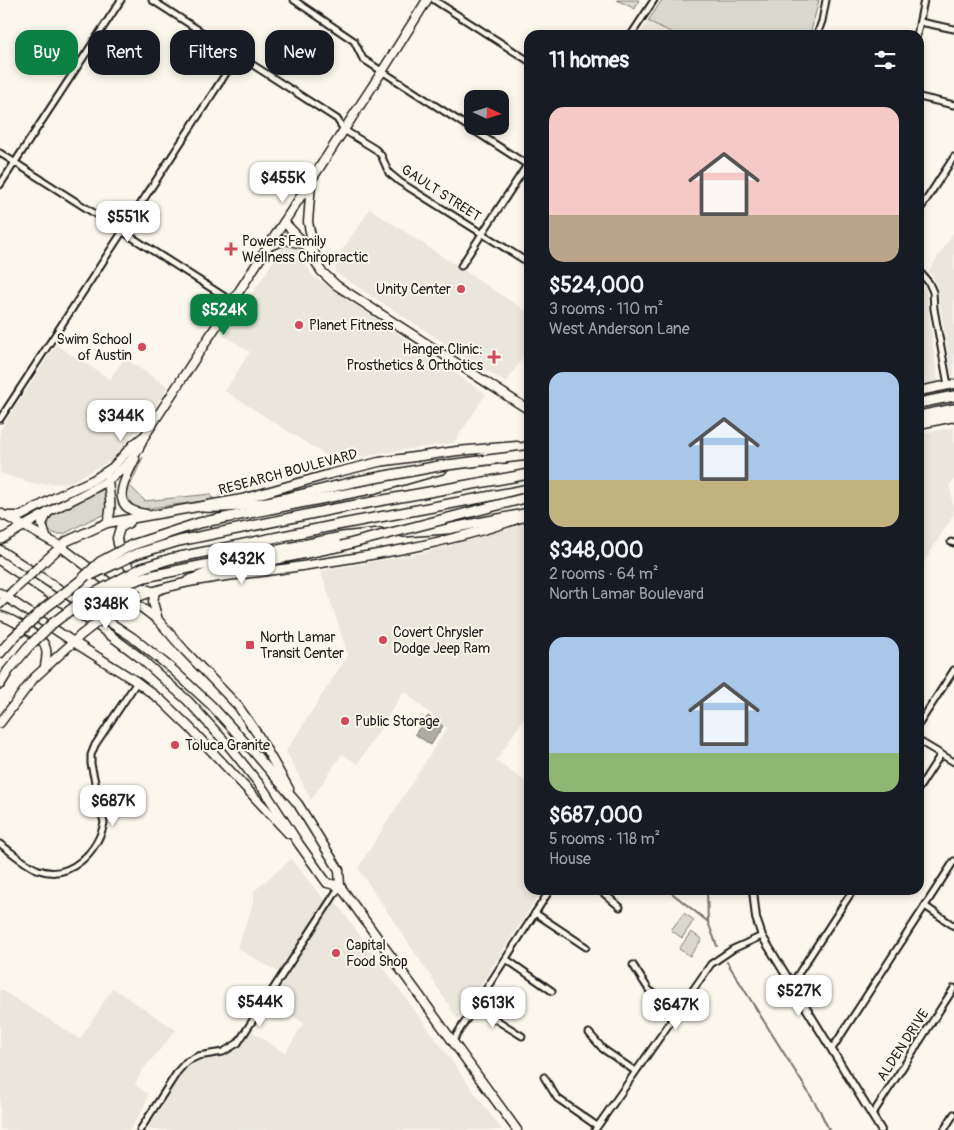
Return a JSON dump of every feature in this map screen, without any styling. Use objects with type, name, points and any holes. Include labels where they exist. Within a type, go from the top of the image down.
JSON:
[{"type":"highway","points":[[924,402],[954,396]]},
{"type":"highway","points":[[924,415],[954,409]]},
{"type":"highway","points":[[0,653],[45,608],[80,581],[118,561],[155,536],[199,522],[376,488],[524,446]]},
{"type":"highway","points":[[202,507],[216,508],[244,504],[431,468],[524,456]]},
{"type":"highway","points":[[134,550],[334,509],[524,475]]},
{"type":"highway","points":[[0,684],[28,647],[53,623],[89,596],[170,559],[524,490]]},
{"type":"highway","points":[[188,581],[208,573],[396,533],[524,498]]},
{"type":"highway","points":[[143,572],[342,537],[447,529],[524,515]]},
{"type":"main road","points":[[155,514],[136,512],[128,508],[123,502],[121,494],[122,485],[144,437],[384,70],[427,0]]},
{"type":"main road","points":[[311,181],[308,222],[317,262]]},
{"type":"main road","points":[[284,222],[305,244],[321,271],[336,285],[524,407]]},
{"type":"main road","points":[[269,246],[279,241],[288,240],[305,244]]},
{"type":"main road","points":[[924,390],[951,385]]},
{"type":"main road","points":[[924,423],[954,417]]},
{"type":"main road","points":[[3,515],[21,516],[93,480],[113,466],[134,444],[144,437]]},
{"type":"main road","name":"RESEARCH BOULEVARD","points":[[2,598],[13,591],[60,546],[107,523],[242,499],[379,462],[457,451],[524,445]]},
{"type":"main road","points":[[0,540],[108,480],[121,470],[140,448]]},
{"type":"main road","points":[[107,523],[111,506],[108,480],[113,466]]},
{"type":"main road","points":[[46,538],[42,524],[48,512]]},
{"type":"main road","points":[[3,515],[60,546],[158,620],[238,706],[258,734],[339,870],[340,886],[517,1130]]},
{"type":"main road","points":[[3,515],[11,522],[10,534]]},
{"type":"main road","points":[[0,722],[22,692],[45,666],[72,641],[117,607],[131,599],[188,581],[374,555],[474,533],[524,516]]},
{"type":"main road","points":[[138,517],[120,528],[117,538],[118,544],[137,585],[154,591]]},
{"type":"main road","points":[[0,550],[110,621],[171,668],[225,720],[298,804]]},
{"type":"main road","points":[[0,561],[102,629],[138,656],[188,701],[222,737],[258,782],[327,883],[340,886]]},
{"type":"main road","points":[[154,591],[153,602],[158,620]]},
{"type":"main road","points":[[2,598],[137,682],[162,701],[190,728],[299,844]]},
{"type":"main road","points":[[0,616],[9,619],[41,640],[47,652],[45,666]]},
{"type":"street","points":[[0,185],[121,0]]},
{"type":"street","name":"GAULT STREET","points":[[152,0],[199,30]]},
{"type":"street","points":[[294,0],[345,33],[354,41],[363,59],[384,70],[524,163]]},
{"type":"street","points":[[434,0],[524,58]]},
{"type":"street","points":[[634,30],[654,0]]},
{"type":"street","points":[[819,30],[826,0]]},
{"type":"street","points":[[918,30],[924,0]]},
{"type":"street","points":[[920,22],[954,29]]},
{"type":"street","name":"GAULT STREET","points":[[255,66],[337,119],[344,130],[375,149],[385,161],[389,172],[400,182],[524,260]]},
{"type":"street","points":[[0,420],[225,75]]},
{"type":"street","points":[[924,98],[954,105]]},
{"type":"street","points":[[0,153],[233,302]]},
{"type":"street","points":[[924,203],[954,158]]},
{"type":"street","points":[[461,266],[524,172]]},
{"type":"street","points":[[924,277],[933,292],[934,310],[951,385]]},
{"type":"street","points":[[924,717],[953,674]]},
{"type":"street","points":[[0,844],[37,869],[45,872],[66,871],[79,864],[88,854],[102,832],[104,823],[91,764],[91,755],[95,745],[137,682]]},
{"type":"street","points":[[924,744],[954,762]]},
{"type":"street","points":[[924,780],[941,754]]},
{"type":"street","points":[[832,1050],[954,861]]},
{"type":"street","points":[[140,1130],[178,1071],[186,1062],[198,1056],[223,1052],[238,1043],[340,886]]},
{"type":"street","points":[[452,1042],[547,895]]},
{"type":"street","points":[[606,895],[620,906]]},
{"type":"street","points":[[753,895],[756,918],[762,936],[881,1130]]},
{"type":"street","points":[[791,985],[850,895]]},
{"type":"street","points":[[924,906],[954,926]]},
{"type":"street","points":[[535,913],[586,947]]},
{"type":"street","points":[[544,1077],[557,1098],[596,1128],[711,964],[733,949],[762,936]]},
{"type":"street","points":[[506,959],[552,990]]},
{"type":"street","points":[[633,965],[649,990],[678,1010]]},
{"type":"street","name":"ALDEN DRIVE","points":[[872,1115],[954,988]]},
{"type":"street","points":[[474,1006],[522,1036]]},
{"type":"street","points":[[590,1033],[600,1047],[635,1071]]},
{"type":"street","points":[[944,1130],[954,1114]]},
{"type":"shaded area","points":[[617,0],[639,0],[635,9]]},
{"type":"shaded area","points":[[662,0],[819,0],[811,30],[667,30],[648,21]]},
{"type":"shaded area","points":[[648,21],[667,30],[642,30]]},
{"type":"shaded area","points":[[370,209],[524,310],[524,356],[506,383],[336,273],[334,262]]},
{"type":"shaded area","points":[[954,232],[954,376],[952,376],[936,282],[929,271]]},
{"type":"shaded area","points":[[289,244],[299,250],[313,276],[486,394],[454,443],[380,453],[338,463],[225,391],[250,352],[225,336],[283,246]]},
{"type":"shaded area","points":[[924,287],[926,291],[938,382],[924,385]]},
{"type":"shaded area","points":[[56,345],[110,379],[124,358],[168,387],[155,407],[115,458],[69,483],[34,484],[0,473],[0,430]]},
{"type":"shaded area","points":[[954,427],[954,479],[950,485],[954,514],[924,562],[924,433]]},
{"type":"shaded area","points":[[143,457],[130,486],[145,501],[211,494],[211,498],[214,498],[211,500],[143,509],[133,506],[125,492],[127,483]]},
{"type":"shaded area","points":[[106,488],[109,505],[106,514],[64,534],[56,534],[49,531],[48,521],[46,521],[49,516]]},
{"type":"shaded area","points":[[524,523],[524,718],[496,761],[524,781],[524,895],[539,895],[458,1020],[358,868],[447,728],[404,691],[358,764],[342,754],[311,800],[286,751],[348,655],[321,571],[428,552]]},
{"type":"shaded area","points":[[428,716],[443,726],[431,745],[415,734]]},
{"type":"shaded area","points":[[291,859],[326,902],[278,972],[237,948],[254,899],[254,891]]},
{"type":"shaded area","points":[[335,901],[502,1130],[147,1130],[183,1071],[201,1059],[218,1059],[237,1048],[251,1031],[285,1053],[304,1023],[271,1002]]},
{"type":"shaded area","points":[[684,913],[694,920],[682,938],[671,930]]},
{"type":"shaded area","points":[[691,932],[702,939],[690,956],[679,949]]},
{"type":"shaded area","points":[[113,988],[176,1030],[141,1072],[135,1085],[148,1094],[144,1107],[130,1130],[0,1130],[0,989],[80,1039]]},
{"type":"waterway","points":[[674,895],[707,921]]},
{"type":"waterway","points":[[707,895],[708,922],[717,946]]},
{"type":"waterway","points":[[727,962],[820,1111],[829,1130]]},
{"type":"place","name":"Powers Family Wellness Chiropractic","points":[[231,249]]},
{"type":"place","name":"Unity Center","points":[[461,289]]},
{"type":"place","name":"Planet Fitness","points":[[299,325]]},
{"type":"place","name":"Swim School of Austin","points":[[142,347]]},
{"type":"place","name":"Hanger Clinic: Prosthetics & Orthotics","points":[[494,357]]},
{"type":"place","name":"Covert Chrysler Dodge Jeep Ram","points":[[383,640]]},
{"type":"place","name":"North Lamar Transit Center","points":[[250,645]]},
{"type":"place","name":"Public Storage","points":[[345,721]]},
{"type":"place","name":"Toluca Granite","points":[[175,745]]},
{"type":"place","name":"Capital Food Shop","points":[[336,953]]}]
